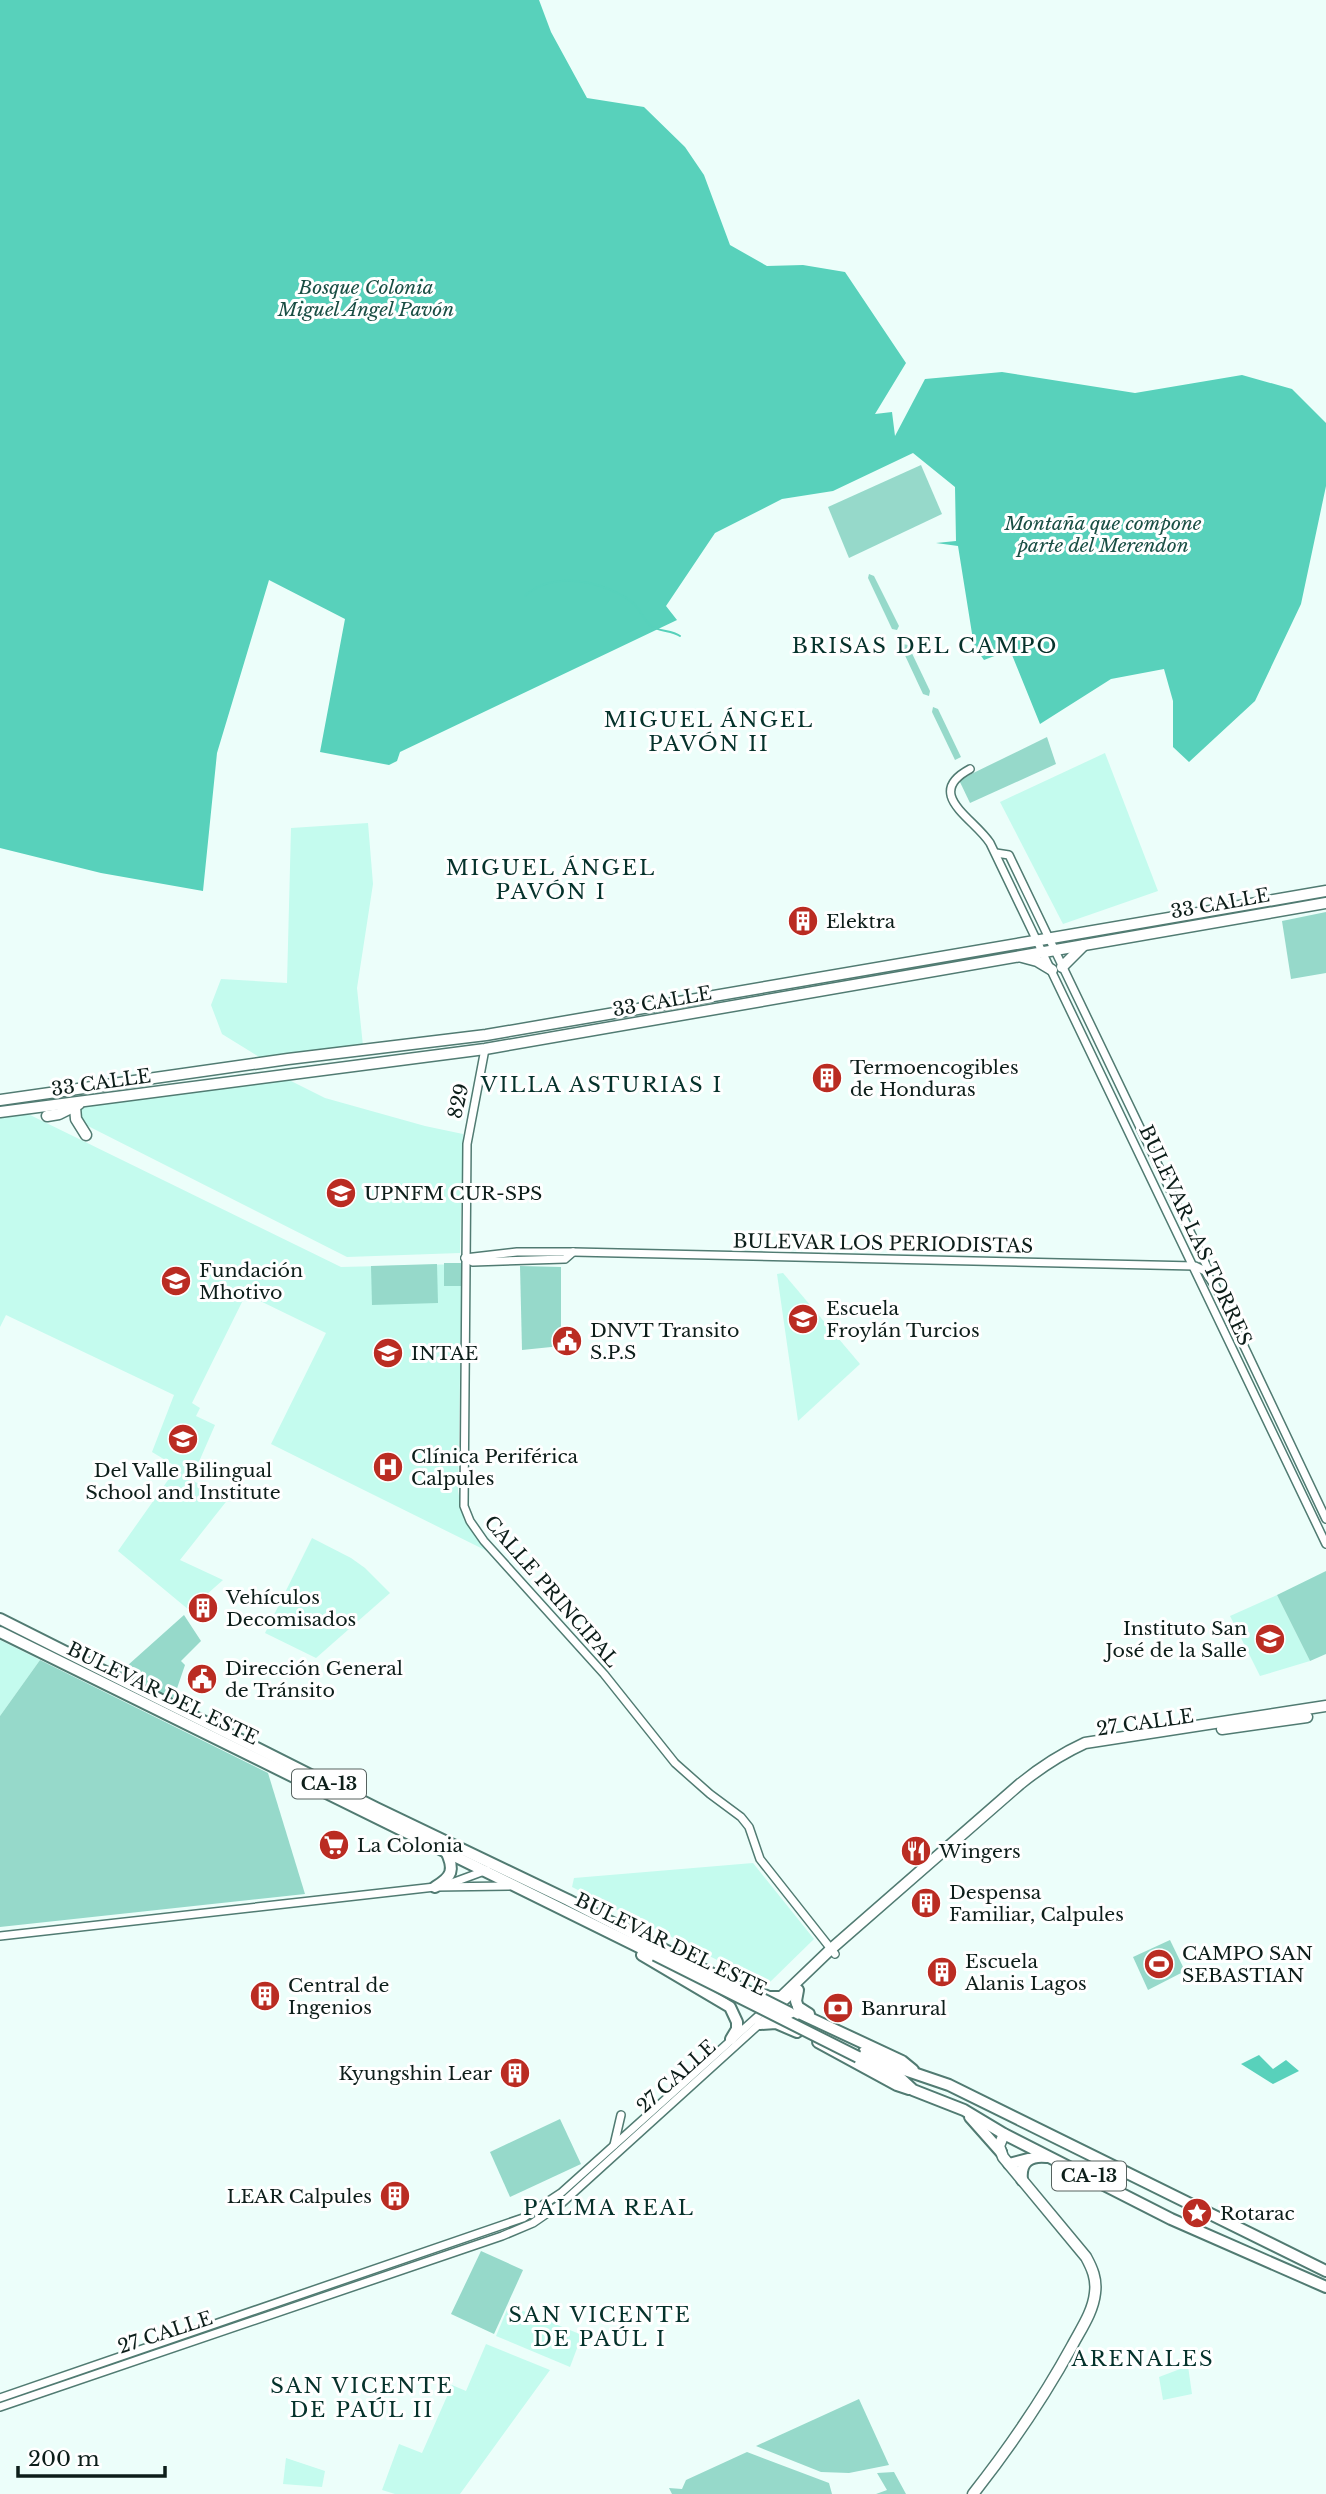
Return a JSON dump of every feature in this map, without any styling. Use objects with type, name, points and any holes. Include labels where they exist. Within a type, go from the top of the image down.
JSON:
[{"type":"highway","name":"BULEVAR DEL ESTE","points":[[0,1619],[35,1643],[394,1825],[497,1866],[593,1913],[657,1951]]},
{"type":"highway","name":"BULEVAR DEL ESTE","points":[[0,1632],[35,1643],[447,1847],[484,1871],[520,1889],[657,1951],[859,2053],[898,2077],[913,2090],[964,2110],[1007,2136],[1171,2219],[1326,2287]]},
{"type":"highway","points":[[438,1887],[452,1872],[447,1847]]},
{"type":"highway","points":[[593,1913],[769,1997],[781,1997]]},
{"type":"highway","points":[[580,1917],[590,1926],[732,2010],[737,2026],[731,2039]]},
{"type":"highway","points":[[687,1982],[730,2002],[743,2012],[750,2009],[755,2000],[745,1985]]},
{"type":"highway","points":[[798,1990],[798,2007],[826,2025]]},
{"type":"highway","points":[[792,2029],[789,2019],[796,2013],[902,2061],[915,2072]]},
{"type":"highway","points":[[760,2024],[772,2022],[792,2029],[897,2085],[913,2090]]},
{"type":"highway","name":"BULEVAR DEL ESTE","points":[[859,2053],[949,2085],[1326,2271]]},
{"type":"highway","points":[[964,2110],[1004,2158],[1053,2157]]},
{"type":"highway","points":[[1007,2136],[1011,2117]]},
{"type":"highway","points":[[1022,2180],[1022,2169],[1028,2159]]},
{"type":"highway","points":[[1171,2219],[1187,2215],[1189,2210],[1186,2203]]},
{"type":"highway","points":[[1211,2237],[1206,2225],[1218,2219]]},
{"type":"main road","name":"33 CALLE","points":[[0,1102],[92,1087],[486,1035],[1326,891]]},
{"type":"main road","name":"33 CALLE","points":[[0,1112],[80,1104],[485,1049],[1326,903]]},
{"type":"main road","points":[[1011,958],[1037,961],[1057,968],[1087,943]]},
{"type":"main road","points":[[36,1109],[43,1099],[92,1087]]},
{"type":"main road","points":[[0,1102],[29,1103],[35,1105],[36,1109]]},
{"type":"main road","points":[[47,1116],[80,1104]]},
{"type":"main road","points":[[80,1104],[76,1119],[86,1135]]},
{"type":"main road","name":"27 CALLE","points":[[798,1990],[833,1952],[1044,1765],[1086,1744],[1326,1706]]},
{"type":"main road","name":"27 CALLE","points":[[781,1997],[1045,1769],[1070,1755],[1086,1748],[1121,1741],[1278,1722],[1326,1712]]},
{"type":"main road","points":[[973,2494],[1044,2396],[1088,2316],[1095,2292],[1093,2272],[1086,2257],[1004,2158],[1000,2142],[1007,2136]]},
{"type":"street","name":"BULEVAR LAS TORRES","points":[[970,769],[959,775],[952,785],[950,792],[953,803],[985,834],[1043,940],[1216,1288],[1326,1519]]},
{"type":"street","name":"BULEVAR LAS TORRES","points":[[1057,968],[1192,1266],[1326,1544]]},
{"type":"street","name":"829","points":[[467,1160],[469,1125],[485,1049]]},
{"type":"street","name":"CALLE PRINCIPAL","points":[[467,1160],[464,1506],[470,1521],[519,1581],[622,1696],[675,1763],[741,1817],[749,1828],[760,1859],[833,1952]]},
{"type":"street","name":"BULEVAR LOS PERIODISTAS","points":[[465,1258],[472,1262],[565,1258],[574,1252],[1192,1266]]},
{"type":"street","points":[[1192,1266],[1203,1269],[1216,1288]]},
{"type":"street","points":[[1229,1341],[1235,1343],[1240,1338]]},
{"type":"street","points":[[438,1887],[497,1866]]},
{"type":"street","points":[[0,1936],[438,1887],[496,1885],[520,1889]]},
{"type":"street","name":"27 CALLE","points":[[0,2398],[540,2218],[562,2203],[798,1990]]},
{"type":"street","name":"27 CALLE","points":[[0,2407],[450,2254],[521,2223],[561,2193],[781,1997]]},
{"type":"street","points":[[613,2146],[621,2115]]},
{"type":"street","points":[[539,2209],[540,2218]]},
{"type":"street","points":[[29,2388],[29,2397]]},
{"type":"shaded area","points":[[921,465],[942,514],[849,558],[828,507]]},
{"type":"shaded area","points":[[869,574],[874,576],[899,626],[897,630],[892,629],[868,578]]},
{"type":"shaded area","points":[[903,644],[908,645],[930,691],[929,696],[923,694],[902,649]]},
{"type":"shaded area","points":[[933,707],[938,709],[961,757],[955,760],[932,712]]},
{"type":"shaded area","points":[[1047,737],[1056,764],[970,803],[959,780]]},
{"type":"shaded area","points":[[1105,753],[1158,891],[1063,924],[1000,802]]},
{"type":"shaded area","points":[[368,823],[373,884],[357,988],[363,1046],[269,1063],[222,1034],[211,1005],[221,979],[287,983],[291,828]]},
{"type":"shaded area","points":[[1326,912],[1326,973],[1291,979],[1282,921]]},
{"type":"shaded area","name":"UPNFM CUR-SPS","points":[[285,1078],[325,1098],[463,1134],[460,1253],[347,1257],[80,1120],[81,1109],[88,1106]]},
{"type":"shaded area","points":[[28,1114],[341,1267],[462,1264],[458,1491],[464,1520],[489,1552],[271,1444],[326,1333],[246,1294],[192,1403],[200,1408],[196,1416],[215,1425],[191,1480],[229,1498],[180,1560],[223,1580],[189,1610],[118,1551],[173,1473],[172,1464],[152,1452],[174,1395],[6,1315],[0,1327],[0,1117]]},
{"type":"shaded area","points":[[444,1263],[461,1263],[461,1286],[444,1286]]},
{"type":"shaded area","points":[[437,1264],[438,1303],[372,1305],[371,1266]]},
{"type":"shaded area","points":[[520,1266],[561,1267],[561,1346],[522,1350]]},
{"type":"shaded area","name":"Escuela Froylán Turcios","points":[[783,1273],[860,1364],[798,1421],[777,1274]]},
{"type":"shaded area","points":[[312,1538],[351,1558],[390,1593],[316,1658],[265,1633]]},
{"type":"shaded area","points":[[1326,1571],[1326,1654],[1310,1661],[1277,1595]]},
{"type":"shaded area","name":"Instituto San José de la Salle","points":[[1277,1595],[1310,1661],[1260,1676],[1230,1616]]},
{"type":"shaded area","points":[[184,1615],[201,1641],[181,1661],[185,1665],[172,1703],[118,1674]]},
{"type":"shaded area","points":[[0,1640],[40,1660],[0,1716]]},
{"type":"shaded area","points":[[40,1660],[268,1773],[305,1894],[0,1927],[0,1716]]},
{"type":"shaded area","points":[[753,1863],[814,1939],[767,1985],[572,1887],[574,1878]]},
{"type":"shaded area","name":"CAMPO SAN SEBASTIAN","points":[[1170,1940],[1185,1971],[1148,1990],[1133,1957]]},
{"type":"shaded area","points":[[560,2119],[581,2164],[510,2197],[490,2152]]},
{"type":"shaded area","points":[[481,2251],[523,2270],[494,2334],[451,2314]]},
{"type":"shaded area","points":[[509,2305],[582,2335],[570,2367],[496,2336]]},
{"type":"shaded area","points":[[486,2344],[550,2370],[460,2494],[395,2494],[382,2490],[399,2444],[422,2453],[452,2385],[466,2391]]},
{"type":"shaded area","points":[[1188,2366],[1192,2394],[1163,2400],[1159,2377]]},
{"type":"shaded area","points":[[859,2399],[889,2465],[849,2473],[821,2472],[756,2446]]},
{"type":"shaded area","points":[[747,2452],[829,2483],[832,2494],[672,2494],[669,2488],[682,2489],[686,2480]]},
{"type":"shaded area","points":[[286,2458],[325,2471],[322,2487],[283,2484]]},
{"type":"shaded area","points":[[894,2472],[906,2494],[876,2494],[887,2490],[877,2473]]},
{"type":"green space","name":"Bosque Colonia Miguel Ángel Pavón","points":[[0,0],[539,0],[551,32],[587,98],[644,107],[685,147],[704,175],[730,245],[767,266],[803,265],[845,272],[906,363],[875,414],[892,412],[895,436],[925,379],[1002,372],[1135,393],[1242,375],[1292,389],[1326,423],[1326,486],[1301,604],[1255,701],[1189,762],[1173,747],[1173,701],[1164,669],[1111,679],[1040,724],[1010,650],[984,660],[974,646],[958,546],[936,543],[956,541],[955,487],[913,453],[833,491],[782,499],[715,533],[666,606],[677,620],[400,752],[397,761],[389,765],[320,752],[345,619],[269,580],[217,753],[203,891],[101,873],[0,848]]},
{"type":"green space","points":[[1259,2055],[1273,2069],[1286,2060],[1299,2071],[1273,2084],[1241,2064]]},
{"type":"waterway","points":[[525,596],[550,583],[564,581],[594,584],[622,595],[633,603],[653,627],[680,636]]},
{"type":"place","name":"Elektra","points":[[803,921]]},
{"type":"place","name":"Termoencogibles de Honduras","points":[[827,1078]]},
{"type":"place","name":"UPNFM CUR-SPS","points":[[341,1193]]},
{"type":"place","name":"Fundación Mhotivo","points":[[176,1281]]},
{"type":"place","name":"Escuela Froylán Turcios","points":[[803,1319]]},
{"type":"place","name":"DNVT Transito S.P.S","points":[[567,1341]]},
{"type":"place","name":"INTAE","points":[[388,1353]]},
{"type":"place","name":"Del Valle Bilingual School and Institute","points":[[183,1439]]},
{"type":"place","name":"Clínica Periférica Calpules","points":[[388,1467]]},
{"type":"place","name":"Vehículos Decomisados","points":[[203,1608]]},
{"type":"place","name":"Instituto San José de la Salle","points":[[1270,1639]]},
{"type":"place","name":"Dirección General de Tránsito","points":[[202,1679]]},
{"type":"place","name":"La Colonia","points":[[334,1845]]},
{"type":"place","name":"Wingers","points":[[916,1851]]},
{"type":"place","name":"Despensa Familiar, Calpules","points":[[926,1903]]},
{"type":"place","name":"CAMPO SAN SEBASTIAN","points":[[1159,1964]]},
{"type":"place","name":"Escuela Alanis Lagos","points":[[942,1972]]},
{"type":"place","name":"Central de Ingenios","points":[[265,1996]]},
{"type":"place","name":"Banrural","points":[[838,2008]]},
{"type":"place","name":"Kyungshin Lear","points":[[515,2073]]},
{"type":"place","name":"LEAR Calpules","points":[[395,2196]]},
{"type":"place","name":"Rotarac","points":[[1197,2213]]},
{"type":"district","name":"BRISAS DEL CAMPO","points":[[925,646]]},
{"type":"district","name":"MIGUEL ÁNGEL PAVÓN II","points":[[709,732]]},
{"type":"district","name":"MIGUEL ÁNGEL PAVÓN I","points":[[551,880]]},
{"type":"district","name":"VILLA ASTURIAS I","points":[[602,1085]]},
{"type":"district","name":"PALMA REAL","points":[[609,2208]]},
{"type":"district","name":"SAN VICENTE DE PAÚL I","points":[[600,2327]]},
{"type":"district","name":"ARENALES","points":[[1143,2359]]},
{"type":"district","name":"SAN VICENTE DE PAÚL II","points":[[362,2398]]},
{"type":"park label","name":"Montaña que compone parte del Merendon","points":[[1103,534]]}]
